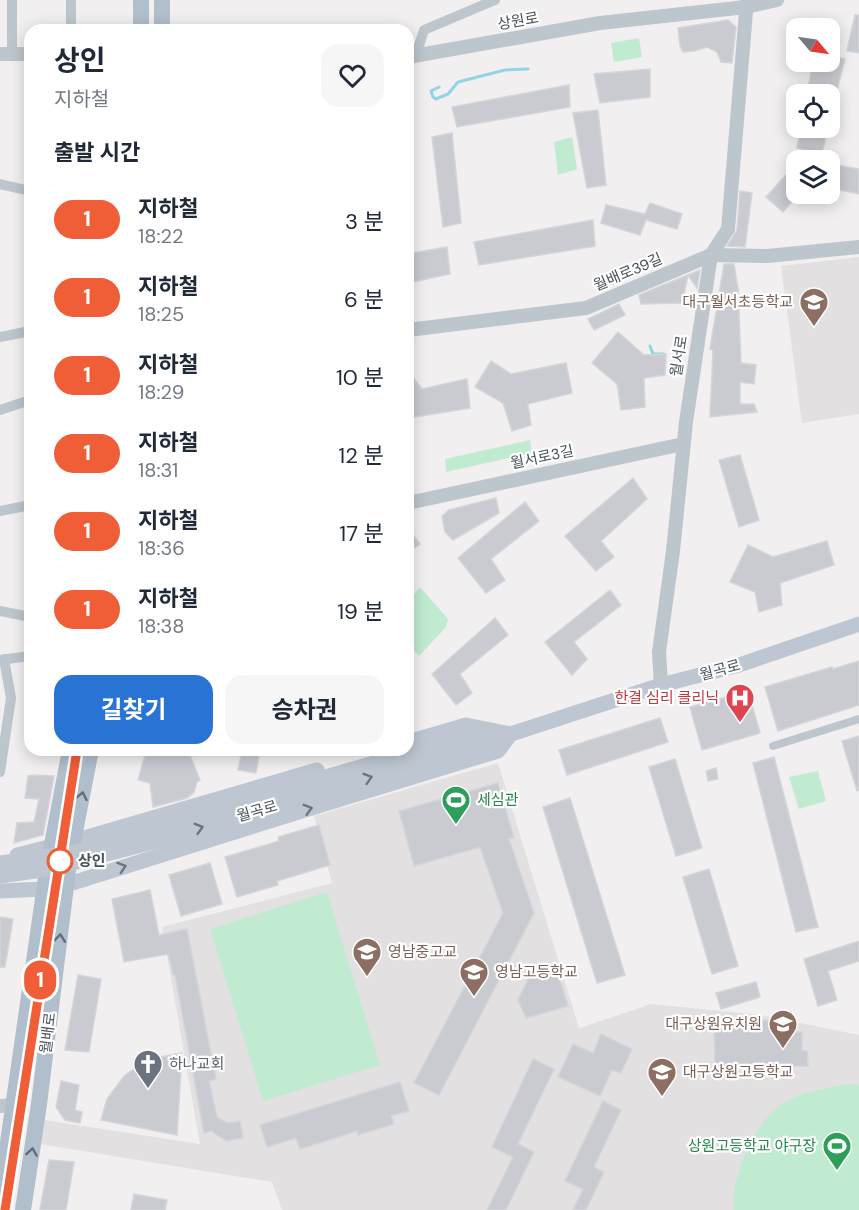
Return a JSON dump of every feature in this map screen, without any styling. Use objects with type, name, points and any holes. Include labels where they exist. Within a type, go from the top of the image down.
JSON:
[{"type":"main road","points":[[141,0],[141,24]]},
{"type":"main road","points":[[162,0],[162,24]]},
{"type":"main road","name":"월곡로","points":[[414,754],[471,735],[511,734],[661,685],[739,665],[859,624]]},
{"type":"main road","points":[[0,891],[44,889],[66,885],[308,808],[498,751],[511,734],[466,724],[414,740]]},
{"type":"main road","name":"월배로","points":[[0,1198],[7,1105],[69,756]]},
{"type":"main road","name":"월배로","points":[[23,1210],[39,1104],[66,885],[90,756]]},
{"type":"main road","points":[[0,856],[15,855],[73,841],[268,786],[364,756]]},
{"type":"main road","name":"월곡로","points":[[0,876],[61,866],[153,842],[407,756]]},
{"type":"main road","name":"월곡로","points":[[0,863],[77,852],[310,788]]},
{"type":"street","points":[[12,0],[6,54],[24,54]]},
{"type":"street","points":[[71,0],[71,24]]},
{"type":"street","points":[[414,52],[424,30],[495,0]]},
{"type":"street","name":"상원로","points":[[414,56],[600,24],[777,0]]},
{"type":"street","name":"월서로","points":[[661,685],[659,652],[673,551],[683,444],[711,255],[728,229],[747,3]]},
{"type":"street","points":[[0,184],[24,190]]},
{"type":"street","name":"월배로39길","points":[[414,329],[586,308],[711,255],[767,256],[859,247]]},
{"type":"street","points":[[0,337],[24,332]]},
{"type":"street","points":[[0,410],[24,402]]},
{"type":"street","name":"월서로3길","points":[[414,502],[683,444]]},
{"type":"street","points":[[0,511],[24,506]]},
{"type":"street","points":[[0,611],[24,615]]},
{"type":"street","points":[[0,772],[4,721],[11,699],[2,659],[24,657]]},
{"type":"street","points":[[773,746],[859,719]]},
{"type":"shaded area","points":[[859,257],[859,414],[802,423],[781,266]]},
{"type":"shaded area","points":[[498,763],[579,1028],[651,1004],[761,1015],[859,1035],[859,1210],[282,1210],[272,1182],[40,1144],[44,1120],[200,1144],[162,927],[332,883],[314,816]]},
{"type":"green space","points":[[639,38],[642,57],[614,62],[611,43]]},
{"type":"green space","points":[[572,137],[577,169],[558,175],[554,142]]},
{"type":"green space","points":[[530,440],[532,453],[446,472],[445,459]]},
{"type":"green space","points":[[420,587],[448,619],[446,627],[419,656],[414,651],[414,594]]},
{"type":"green space","points":[[818,771],[826,801],[799,809],[789,777]]},
{"type":"green space","points":[[327,892],[380,1065],[263,1101],[210,929]]},
{"type":"green space","points":[[847,1084],[859,1085],[859,1210],[734,1210],[736,1181],[741,1164],[756,1132],[766,1119],[789,1100],[817,1090]]},
{"type":"building","points":[[855,15],[859,15],[859,53],[847,51]]},
{"type":"building","points":[[728,20],[736,27],[732,63],[721,62],[717,52],[707,47],[683,52],[678,28]]},
{"type":"building","points":[[840,58],[845,59],[839,84],[809,84],[811,72],[840,72]]},
{"type":"building","points":[[650,69],[650,97],[600,103],[594,74]]},
{"type":"building","points":[[569,85],[570,107],[457,127],[452,107]]},
{"type":"building","points":[[598,110],[606,185],[587,188],[573,113]]},
{"type":"building","points":[[452,133],[461,223],[443,227],[432,137]]},
{"type":"building","points":[[799,138],[826,138],[823,150],[797,148]]},
{"type":"building","points":[[840,166],[859,169],[859,194],[840,190]]},
{"type":"building","points":[[786,175],[786,204],[790,204],[783,212],[766,197]]},
{"type":"building","points":[[740,191],[752,193],[745,247],[727,246],[737,230]]},
{"type":"building","points":[[650,203],[682,214],[677,229],[646,220],[640,235],[601,223],[606,205],[645,214]]},
{"type":"building","points":[[593,220],[595,246],[479,265],[474,242]]},
{"type":"building","points":[[447,247],[450,274],[414,282],[414,253]]},
{"type":"building","points":[[724,264],[734,264],[738,289],[741,363],[756,365],[754,384],[740,382],[740,404],[754,404],[757,412],[710,417],[713,350],[710,349]]},
{"type":"building","points":[[700,270],[697,288],[688,275],[682,303],[641,304],[639,295]]},
{"type":"building","points":[[619,304],[625,315],[594,330],[588,319]]},
{"type":"building","points":[[618,332],[644,355],[666,354],[665,375],[644,378],[645,407],[621,410],[617,384],[592,363]]},
{"type":"building","points":[[491,361],[511,374],[566,363],[572,393],[528,404],[531,425],[512,431],[503,403],[475,387]]},
{"type":"building","points":[[414,379],[422,389],[467,379],[470,408],[414,417]]},
{"type":"building","points":[[740,455],[759,520],[739,527],[719,460]]},
{"type":"building","points":[[633,478],[647,499],[601,541],[614,557],[596,571],[565,536]]},
{"type":"building","points":[[496,498],[499,513],[453,540],[445,532],[442,516],[449,510]]},
{"type":"building","points":[[525,502],[539,521],[491,559],[505,580],[486,593],[458,558]]},
{"type":"building","points":[[414,536],[420,544],[414,548]]},
{"type":"building","points":[[827,541],[834,565],[780,583],[782,605],[759,612],[755,592],[730,582],[748,545],[773,557]]},
{"type":"building","points":[[610,590],[621,605],[574,642],[587,659],[572,675],[545,642]]},
{"type":"building","points":[[495,618],[508,635],[460,674],[472,693],[456,705],[432,674]]},
{"type":"building","points":[[859,661],[859,705],[778,731],[765,687]]},
{"type":"building","points":[[748,691],[760,733],[702,750],[690,707]]},
{"type":"building","points":[[660,718],[668,742],[567,775],[559,750]]},
{"type":"building","points":[[859,736],[859,790],[857,791],[842,741]]},
{"type":"building","points":[[145,756],[190,756],[200,780],[194,792],[187,798],[153,807],[150,783],[138,780]]},
{"type":"building","points":[[241,756],[259,756],[256,773],[238,770]]},
{"type":"building","points":[[774,757],[818,927],[796,932],[753,763]]},
{"type":"building","points":[[675,759],[702,848],[676,856],[649,767]]},
{"type":"building","points":[[716,768],[718,779],[708,781],[706,771]]},
{"type":"building","points":[[28,776],[54,776],[43,835],[14,843],[17,823],[34,822],[39,799],[25,798]]},
{"type":"building","points":[[498,783],[514,838],[509,839],[534,913],[439,1095],[414,1083],[503,913],[480,847],[414,866],[399,811]]},
{"type":"building","points":[[570,798],[625,975],[597,983],[543,807]]},
{"type":"building","points":[[319,825],[330,865],[277,881],[278,885],[237,897],[225,857],[279,841],[278,837]]},
{"type":"building","points":[[210,863],[222,904],[181,916],[169,875]]},
{"type":"building","points":[[709,869],[738,966],[712,974],[683,877]]},
{"type":"building","points":[[150,890],[159,935],[187,929],[216,1079],[209,1081],[217,1117],[227,1123],[240,1121],[243,1138],[226,1141],[211,1131],[204,1133],[175,975],[173,975],[168,954],[124,962],[112,899]]},
{"type":"building","points":[[0,917],[13,919],[5,967],[0,967]]},
{"type":"building","points":[[859,941],[859,961],[828,971],[837,1000],[818,1006],[804,959]]},
{"type":"building","points":[[555,965],[568,1006],[526,1018],[518,1000],[532,971]]},
{"type":"building","points":[[78,975],[101,979],[89,1052],[65,1050]]},
{"type":"building","points":[[756,982],[760,997],[721,1009],[716,993]]},
{"type":"building","points":[[748,1018],[749,1021],[776,1020],[776,1033],[802,1032],[802,1051],[807,1051],[808,1066],[715,1068],[714,1019]]},
{"type":"building","points":[[601,1034],[632,1049],[621,1073],[612,1070],[600,1096],[558,1077],[573,1044],[593,1053]]},
{"type":"building","points":[[182,1053],[177,1135],[101,1120],[107,1099],[124,1076],[141,1064]]},
{"type":"building","points":[[533,1059],[554,1069],[518,1144],[534,1152],[506,1210],[487,1210],[513,1157],[492,1147]]},
{"type":"building","points":[[61,1081],[79,1085],[75,1110],[82,1112],[80,1123],[65,1120],[56,1107]]},
{"type":"building","points":[[400,1082],[409,1111],[391,1116],[394,1124],[358,1135],[357,1131],[300,1149],[296,1138],[267,1147],[260,1125]]},
{"type":"building","points":[[603,1101],[621,1110],[594,1167],[604,1172],[586,1210],[573,1210],[583,1189],[565,1181]]},
{"type":"building","points":[[49,1160],[74,1162],[66,1210],[40,1210]]},
{"type":"building","points":[[134,1194],[167,1200],[165,1210],[131,1210]]},
{"type":"waterway","points":[[439,87],[431,91],[436,99],[448,94],[458,82],[505,70],[528,69]]},
{"type":"waterway","points":[[650,346],[653,354],[664,354]]},
{"type":"metro line","name":"1","points":[[5,1210],[76,756]]},
{"type":"place","name":"대구월서초등학교","points":[[814,328]]},
{"type":"place","name":"한결 심리 클리닉","points":[[740,724]]},
{"type":"place","name":"세심관","points":[[456,826]]},
{"type":"place","name":"상인","points":[[60,861]]},
{"type":"place","name":"영남중고교","points":[[367,978]]},
{"type":"place","name":"영남고등학교","points":[[474,998]]},
{"type":"place","name":"대구상원유치원","points":[[783,1050]]},
{"type":"place","name":"하나교회","points":[[148,1090]]},
{"type":"place","name":"대구상원고등학교","points":[[662,1098]]},
{"type":"place","name":"상원고등학교 야구장","points":[[837,1172]]}]
